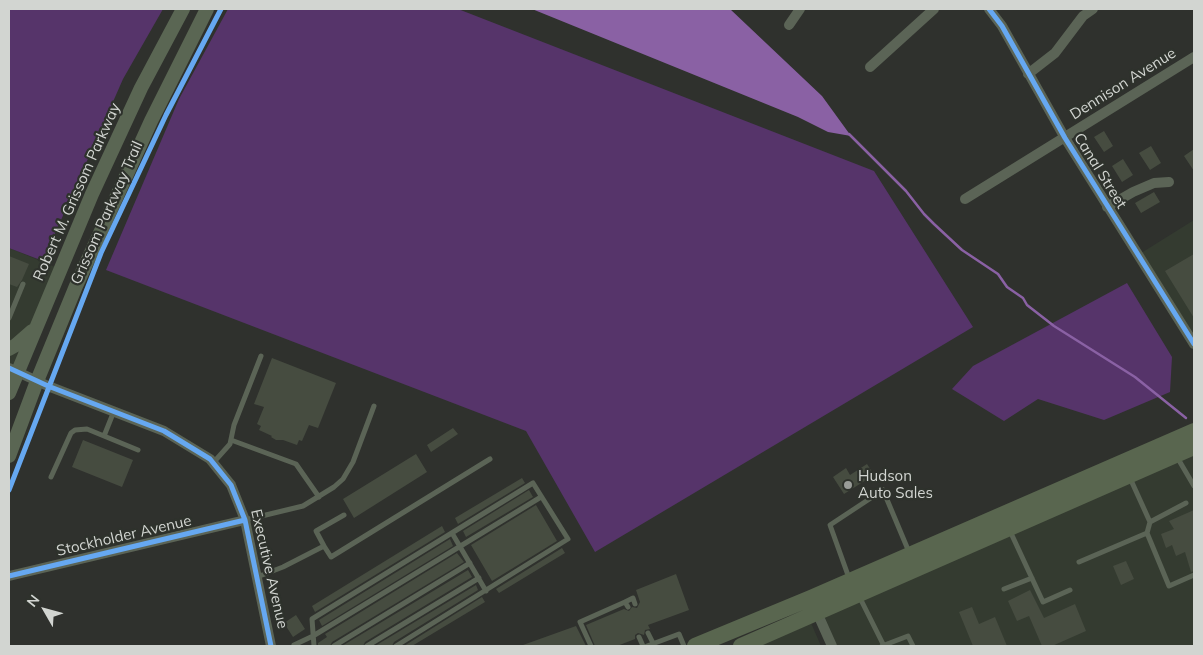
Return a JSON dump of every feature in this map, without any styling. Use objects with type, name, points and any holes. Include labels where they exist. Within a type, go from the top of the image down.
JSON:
[{"type":"main road","name":"Robert M. Grissom Parkway","points":[[9,393],[13,370],[36,327],[100,176],[141,88],[183,9]]},
{"type":"main road","points":[[9,456],[76,286],[151,121],[207,9]]},
{"type":"main road","points":[[9,349],[36,327]]},
{"type":"main road","points":[[695,646],[814,605],[1194,431]]},
{"type":"main road","points":[[912,561],[1008,528],[1194,447]]},
{"type":"main road","points":[[740,646],[764,639],[814,605]]},
{"type":"street","points":[[789,25],[800,9]]},
{"type":"street","points":[[870,67],[934,9]]},
{"type":"street","name":"Canal Street","points":[[989,9],[1002,26],[1065,138],[1107,207],[1190,328],[1194,344]]},
{"type":"street","points":[[1028,74],[1055,53],[1083,16],[1093,9]]},
{"type":"street","name":"Dennison Avenue","points":[[965,199],[1194,57]]},
{"type":"street","points":[[1107,207],[1133,192],[1154,183],[1169,182]]},
{"type":"street","name":"Executive Avenue","points":[[13,370],[164,431],[210,459],[231,484],[244,520],[271,646]]},
{"type":"street","name":"Stockholder Avenue","points":[[9,576],[244,520]]},
{"type":"street","points":[[814,605],[832,646]]},
{"type":"lane","points":[[9,318],[23,284]]},
{"type":"lane","points":[[213,463],[232,440],[234,425],[261,356]]},
{"type":"lane","points":[[244,520],[303,506],[334,487],[348,473],[374,406]]},
{"type":"lane","points":[[104,436],[114,411]]},
{"type":"lane","points":[[51,477],[71,433],[82,428],[138,450]]},
{"type":"lane","points":[[232,440],[296,464],[318,498]]},
{"type":"lane","points":[[1176,455],[1194,486]]},
{"type":"lane","points":[[344,515],[316,531],[331,557],[490,459]]},
{"type":"lane","points":[[1129,475],[1150,522],[1147,533],[1169,586],[1194,575]]},
{"type":"lane","points":[[314,646],[312,620],[533,484],[568,539],[396,646]]},
{"type":"lane","points":[[912,561],[883,490],[830,525],[854,587],[883,646],[908,636],[913,646]]},
{"type":"lane","points":[[292,646],[313,636],[541,497]]},
{"type":"lane","points":[[1150,522],[1186,503]]},
{"type":"lane","points":[[1008,528],[1043,602],[1070,590]]},
{"type":"lane","points":[[452,533],[486,591]]},
{"type":"lane","points":[[1079,562],[1147,533]]},
{"type":"lane","points":[[257,577],[283,567],[324,546]]},
{"type":"lane","points":[[334,646],[470,563]]},
{"type":"lane","points":[[367,646],[479,578]]},
{"type":"lane","points":[[1004,589],[1032,578]]},
{"type":"lane","points":[[591,646],[580,622],[596,618],[626,605],[633,598],[635,604]]},
{"type":"lane","points":[[648,633],[653,643]]},
{"type":"lane","points":[[639,637],[645,646],[679,634],[684,646]]},
{"type":"shaded area","points":[[9,9],[163,9],[123,79],[43,261],[9,248]]},
{"type":"shaded area","points":[[228,9],[458,9],[874,171],[973,327],[595,552],[526,431],[106,270],[179,99]]},
{"type":"shaded area","points":[[532,9],[730,9],[822,96],[851,136],[828,132],[798,117]]},
{"type":"shaded area","points":[[1194,220],[1194,346],[1138,255]]},
{"type":"shaded area","points":[[9,248],[60,269],[9,393]]},
{"type":"shaded area","points":[[1127,283],[1172,357],[1170,392],[1104,420],[1038,399],[1004,421],[952,389],[973,366]]},
{"type":"shaded area","points":[[1194,431],[1194,646],[836,646],[811,598]]},
{"type":"shaded area","points":[[808,616],[821,646],[741,646]]},
{"type":"building","points":[[1104,131],[1113,146],[1104,152],[1094,137]]},
{"type":"building","points":[[1151,146],[1161,163],[1150,170],[1139,153]]},
{"type":"building","points":[[1194,149],[1194,171],[1184,156]]},
{"type":"building","points":[[1123,159],[1133,175],[1122,182],[1112,166]]},
{"type":"building","points":[[1154,192],[1160,202],[1141,213],[1135,203]]},
{"type":"building","points":[[1194,254],[1194,318],[1165,271]]},
{"type":"building","points":[[9,256],[29,264],[17,287],[9,284]]},
{"type":"building","points":[[272,358],[336,383],[318,428],[309,425],[302,441],[299,440],[297,445],[283,440],[276,440],[259,430],[261,426],[257,424],[264,407],[254,404]]},
{"type":"building","points":[[453,428],[458,434],[431,452],[427,445]]},
{"type":"building","points":[[83,440],[133,460],[122,487],[72,467]]},
{"type":"building","points":[[416,454],[427,472],[354,518],[343,499]]},
{"type":"building","name":"Hudson Auto Sales","points":[[867,464],[874,475],[844,494],[833,477],[846,468],[850,475]]},
{"type":"building","points":[[522,478],[525,483],[458,524],[455,518]]},
{"type":"building","points":[[529,490],[533,497],[466,537],[463,531]]},
{"type":"building","points":[[536,505],[557,541],[492,581],[471,545]]},
{"type":"building","points":[[1194,510],[1194,571],[1191,572],[1185,552],[1176,556],[1172,545],[1166,548],[1161,534],[1174,529],[1169,521]]},
{"type":"building","points":[[442,526],[445,532],[315,612],[312,606]]},
{"type":"building","points":[[450,539],[453,546],[322,626],[319,620]]},
{"type":"building","points":[[562,548],[565,553],[499,593],[496,589]]},
{"type":"building","points":[[457,553],[464,562],[332,642],[330,646],[318,646],[318,643],[327,637],[325,634]]},
{"type":"building","points":[[1126,561],[1134,579],[1121,585],[1113,566]]},
{"type":"building","points":[[468,570],[472,577],[365,642],[363,646],[342,646]]},
{"type":"building","points":[[676,574],[689,610],[648,625],[650,629],[645,630],[644,635],[638,633],[635,635],[635,639],[617,646],[595,646],[586,625],[624,609],[629,611],[632,607],[637,608],[640,602],[636,590]]},
{"type":"building","points":[[476,585],[478,590],[394,642],[392,646],[375,646]]},
{"type":"building","points":[[1030,590],[1044,618],[1075,604],[1086,631],[1052,646],[1042,646],[1029,616],[1017,621],[1008,601]]},
{"type":"building","points":[[482,597],[485,602],[412,646],[404,646]]},
{"type":"building","points":[[972,607],[979,624],[995,617],[1007,646],[973,646],[959,612]]},
{"type":"building","points":[[296,615],[305,629],[293,637],[284,623]]},
{"type":"building","points":[[576,626],[586,646],[523,646],[523,645]]},
{"type":"waterway","points":[[849,134],[906,191],[934,224],[962,250],[998,274],[1007,287],[1023,298],[1027,305],[1054,326],[1135,377],[1186,418]]},
{"type":"cycle path","name":"Grissom Parkway Trail","points":[[9,490],[101,253],[166,115],[221,9]]},
{"type":"cycle path","points":[[989,9],[1002,26],[1065,138],[1194,344]]},
{"type":"cycle path","points":[[9,368],[48,386],[164,431],[210,459],[231,485],[245,520],[271,646]]},
{"type":"cycle path","points":[[9,576],[245,520]]},
{"type":"place","name":"Hudson Auto Sales","points":[[848,485]]}]
